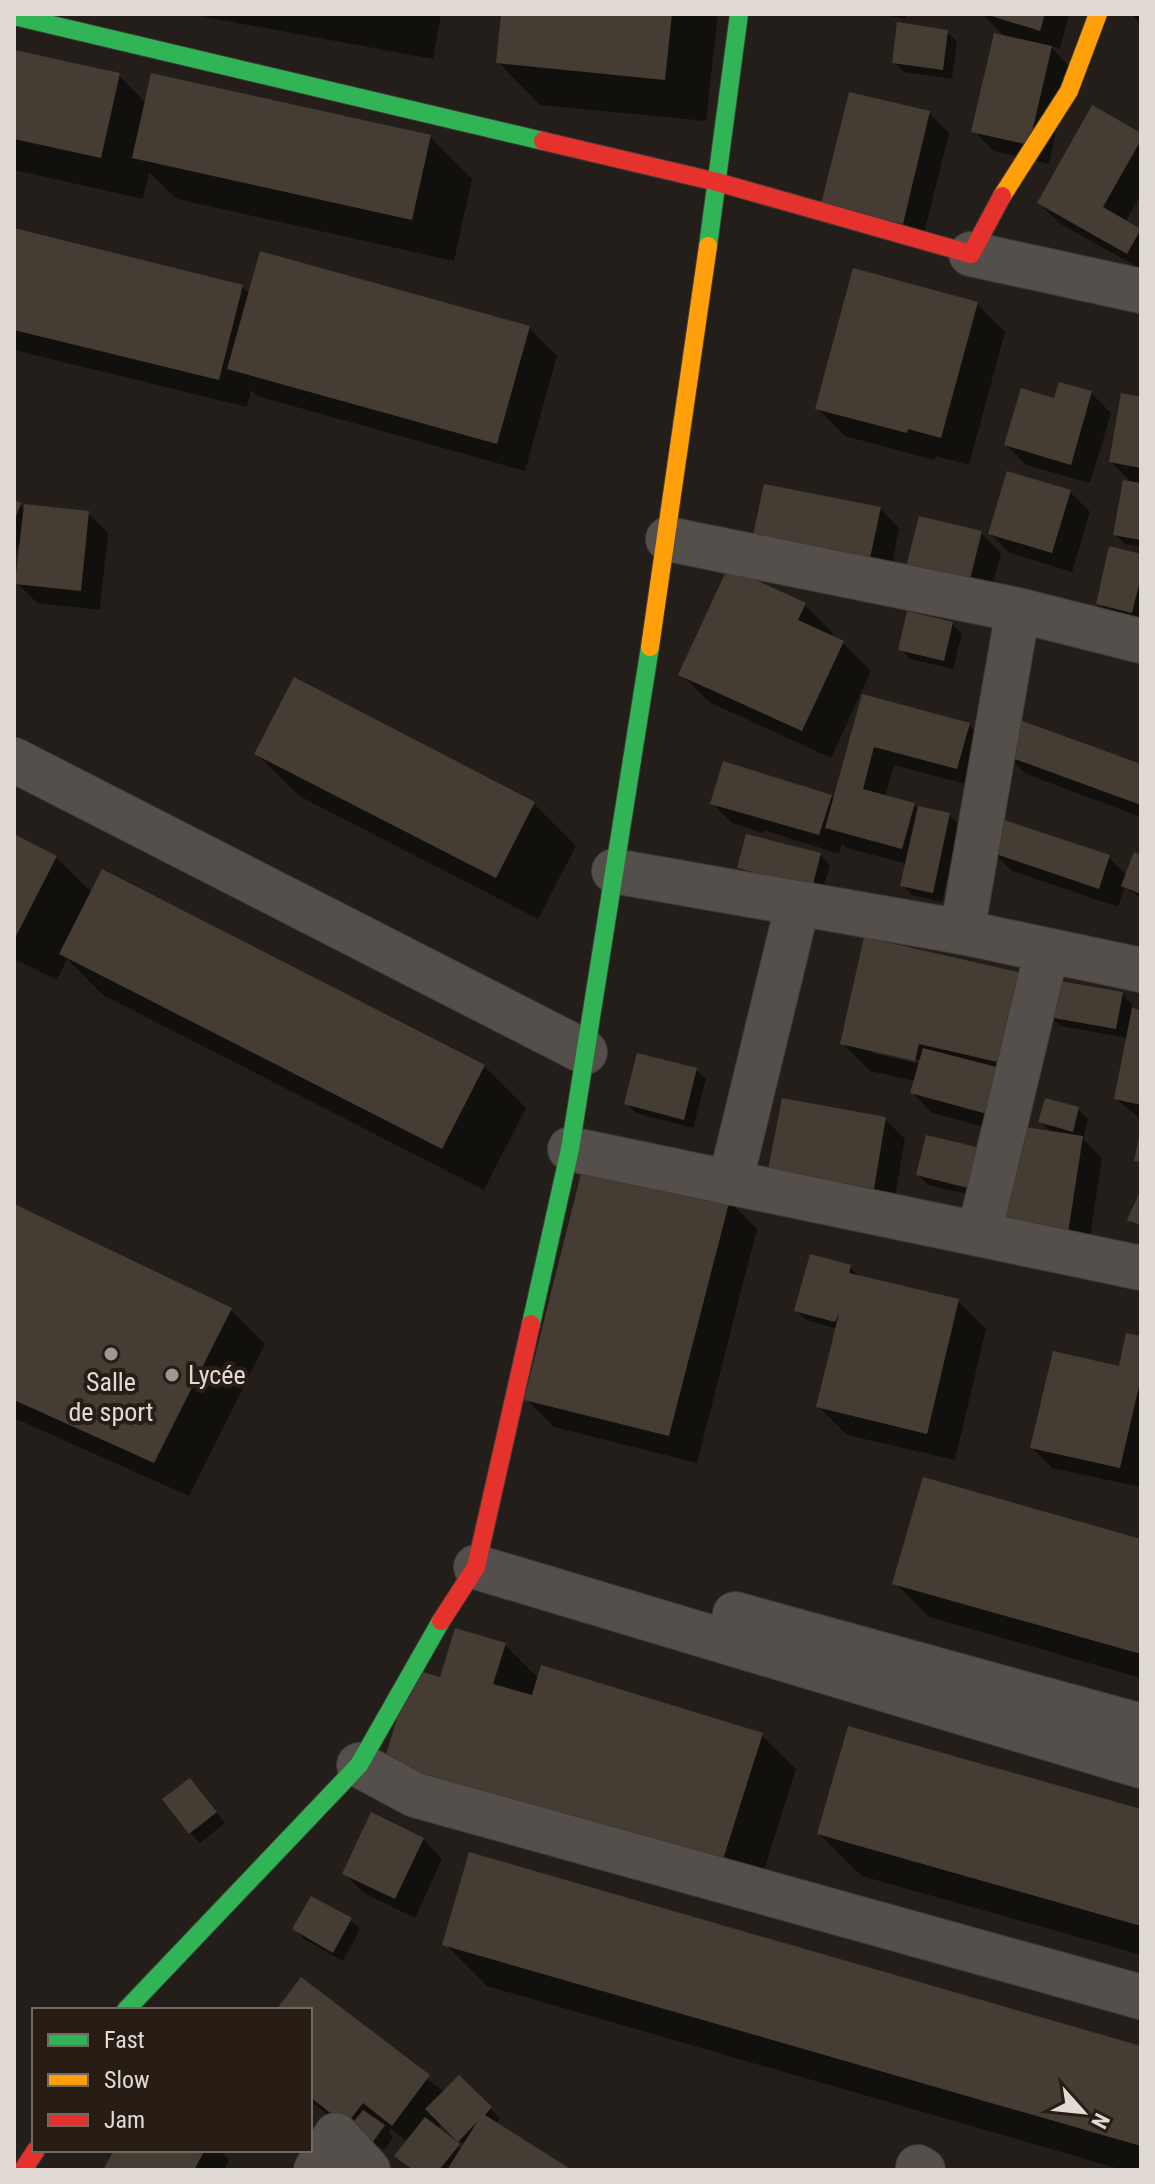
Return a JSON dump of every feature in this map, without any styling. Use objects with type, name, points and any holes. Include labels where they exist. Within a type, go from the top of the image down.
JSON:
[{"type":"main road","points":[[144,2004],[359,1765],[478,1555],[570,1149],[668,539],[739,14]]},
{"type":"main road","points":[[14,16],[717,182],[971,254],[1010,181],[1069,91],[1098,14]]},
{"type":"main road","points":[[23,2170],[35,2152]]},
{"type":"street","points":[[971,254],[1141,291]]},
{"type":"street","points":[[668,539],[1018,610],[1141,641]]},
{"type":"street","points":[[962,932],[1018,610]]},
{"type":"street","points":[[14,760],[585,1052]]},
{"type":"street","points":[[614,871],[962,932],[1141,970]]},
{"type":"street","points":[[730,1183],[798,903]]},
{"type":"street","points":[[979,1234],[1047,950]]},
{"type":"street","points":[[570,1149],[1141,1268]]},
{"type":"street","points":[[478,1555],[1141,1726]]},
{"type":"street","points":[[478,1555],[1141,1766]]},
{"type":"street","points":[[359,1765],[415,1795],[1141,1997]]},
{"type":"street","points":[[321,2140],[368,2170]]},
{"type":"building","points":[[501,14],[672,14],[665,80],[496,63]]},
{"type":"building","points":[[985,14],[1045,14],[1040,31]]},
{"type":"building","points":[[897,22],[948,30],[943,70],[892,63]]},
{"type":"building","points":[[994,33],[1052,46],[1029,145],[971,132]]},
{"type":"building","points":[[14,50],[120,73],[101,158],[14,139]]},
{"type":"building","points":[[151,73],[431,135],[412,220],[132,158]]},
{"type":"building","points":[[849,92],[930,111],[903,224],[821,204]]},
{"type":"building","points":[[1092,105],[1141,133],[1141,140],[1103,207],[1141,229],[1127,254],[1037,203]]},
{"type":"building","points":[[14,228],[243,285],[219,380],[14,330]]},
{"type":"building","points":[[260,251],[530,326],[497,444],[227,369]]},
{"type":"building","points":[[853,268],[978,302],[941,438],[908,429],[907,433],[815,409]]},
{"type":"building","points":[[1059,382],[1092,391],[1071,465],[1004,445],[1021,388],[1054,398]]},
{"type":"building","points":[[1121,393],[1141,397],[1141,468],[1109,462]]},
{"type":"building","points":[[1007,471],[1071,490],[1052,553],[988,534]]},
{"type":"building","points":[[1123,480],[1141,483],[1141,540],[1113,535]]},
{"type":"building","points":[[764,484],[881,507],[867,572],[750,549]]},
{"type":"building","points":[[14,500],[21,503],[14,522]]},
{"type":"building","points":[[24,504],[89,511],[81,591],[15,584]]},
{"type":"building","points":[[919,516],[982,531],[969,583],[906,567]]},
{"type":"building","points":[[1109,546],[1141,554],[1141,576],[1132,613],[1096,604]]},
{"type":"building","points":[[728,567],[806,603],[798,620],[844,641],[802,731],[678,675]]},
{"type":"building","points":[[907,611],[953,622],[944,661],[898,650]]},
{"type":"building","points":[[294,677],[535,802],[496,878],[254,754]]},
{"type":"building","points":[[862,694],[970,723],[957,769],[874,747],[863,789],[915,803],[902,849],[825,828]]},
{"type":"building","points":[[1017,719],[1141,764],[1141,805],[1004,755]]},
{"type":"building","points":[[723,761],[832,795],[819,835],[710,804]]},
{"type":"building","points":[[918,806],[950,813],[933,893],[900,886]]},
{"type":"building","points":[[1001,819],[1110,855],[1099,889],[990,852]]},
{"type":"building","points":[[14,834],[57,856],[14,940]]},
{"type":"building","points":[[746,834],[821,853],[812,888],[737,868]]},
{"type":"building","points":[[1134,852],[1141,855],[1141,894],[1121,886]]},
{"type":"building","points":[[102,869],[485,1065],[442,1149],[59,954]]},
{"type":"building","points":[[864,937],[1022,973],[1002,1063],[919,1044],[915,1061],[840,1044]]},
{"type":"building","points":[[1054,980],[1123,992],[1116,1029],[1048,1017]]},
{"type":"building","points":[[1132,1008],[1141,1010],[1141,1105],[1114,1099]]},
{"type":"building","points":[[923,1048],[1004,1069],[991,1115],[910,1093]]},
{"type":"building","points":[[637,1053],[697,1068],[684,1120],[624,1104]]},
{"type":"building","points":[[782,1098],[886,1117],[874,1189],[768,1170]]},
{"type":"building","points":[[1045,1098],[1079,1107],[1073,1132],[1038,1122]]},
{"type":"building","points":[[1006,1124],[1083,1136],[1068,1233],[991,1221]]},
{"type":"building","points":[[1141,1133],[1141,1162],[1134,1161]]},
{"type":"building","points":[[926,1135],[985,1149],[976,1190],[916,1175]]},
{"type":"building","points":[[584,1162],[730,1199],[669,1436],[524,1400]]},
{"type":"building","points":[[1141,1189],[1141,1225],[1127,1220]]},
{"type":"building","name":"Salle de sport","points":[[14,1204],[232,1308],[154,1463],[14,1400]]},
{"type":"building","points":[[810,1254],[851,1265],[849,1273],[959,1299],[927,1434],[816,1407],[839,1313],[835,1322],[794,1311]]},
{"type":"building","points":[[1126,1333],[1141,1336],[1141,1378],[1120,1468],[1030,1448],[1053,1351],[1119,1366]]},
{"type":"building","points":[[923,1477],[1141,1539],[1141,1654],[892,1584]]},
{"type":"building","points":[[455,1628],[506,1643],[493,1684],[532,1695],[541,1665],[763,1733],[719,1872],[382,1768],[412,1669],[440,1677]]},
{"type":"building","points":[[848,1726],[1141,1809],[1141,1926],[817,1834]]},
{"type":"building","points":[[190,1778],[217,1812],[189,1834],[162,1799]]},
{"type":"building","points":[[371,1812],[424,1838],[395,1899],[342,1874]]},
{"type":"building","points":[[469,1852],[1141,2046],[1141,2146],[442,1945]]},
{"type":"building","points":[[311,1896],[352,1918],[333,1953],[292,1929]]},
{"type":"building","points":[[301,1977],[430,2075],[392,2126],[363,2103],[346,2125],[312,2099],[312,2008],[278,2008]]},
{"type":"building","points":[[459,2075],[492,2107],[485,2115],[572,2170],[447,2170],[477,2122],[458,2142],[425,2109]]},
{"type":"building","points":[[363,2110],[385,2125],[373,2142],[351,2125]]},
{"type":"building","points":[[425,2117],[460,2144],[439,2170],[413,2170],[394,2156]]},
{"type":"building","points":[[113,2152],[204,2152],[194,2170],[103,2170]]},
{"type":"traffic: fast","points":[[708,246],[739,14]]},
{"type":"traffic: fast","points":[[14,16],[543,141]]},
{"type":"traffic: fast","points":[[531,1324],[570,1149],[650,647]]},
{"type":"traffic: fast","points":[[128,2008],[359,1765],[441,1621]]},
{"type":"traffic: slow","points":[[1002,196],[1069,91],[1098,14]]},
{"type":"traffic: slow","points":[[650,647],[708,246]]},
{"type":"traffic: jam","points":[[543,141],[717,182],[971,254],[1002,196]]},
{"type":"traffic: jam","points":[[441,1621],[476,1567],[531,1324]]},
{"type":"traffic: jam","points":[[23,2170],[35,2152]]},
{"type":"place","name":"Salle de sport","points":[[111,1354]]},
{"type":"place","name":"Lycée","points":[[172,1375]]}]
